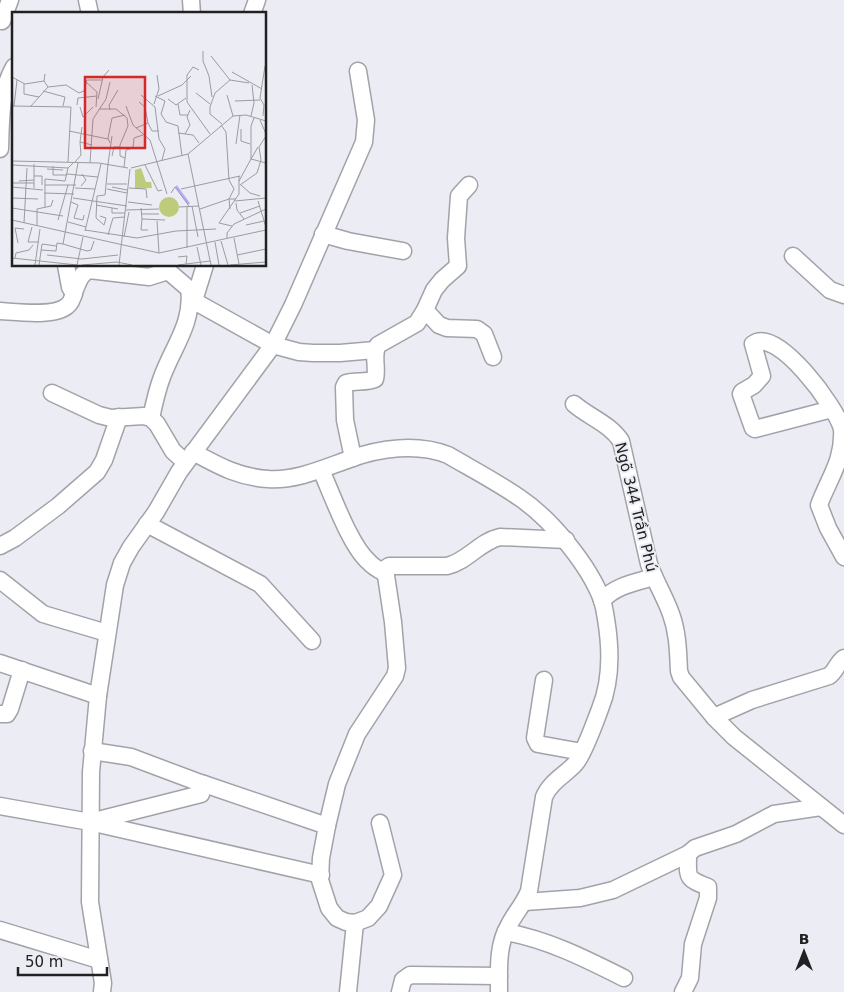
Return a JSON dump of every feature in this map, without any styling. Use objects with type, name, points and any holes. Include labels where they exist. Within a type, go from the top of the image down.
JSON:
[{"type":"street","points":[[2,21],[10,0]]},
{"type":"street","points":[[253,12],[257,0]]},
{"type":"street","points":[[0,148],[2,101],[6,83],[12,70]]},
{"type":"street","points":[[102,992],[103,983],[90,902],[92,751],[98,696],[115,585],[122,563],[189,457],[273,346],[293,305],[364,142],[366,120],[358,71]]},
{"type":"street","points":[[353,458],[345,420],[344,387],[346,383],[375,379],[375,350],[378,345],[417,322],[434,290],[458,266],[456,238],[459,196],[469,185]]},
{"type":"street","points":[[323,234],[348,241],[404,251]]},
{"type":"street","points":[[793,256],[830,290],[844,295]]},
{"type":"street","points":[[66,266],[70,287],[74,294]]},
{"type":"street","points":[[151,418],[162,376],[174,353],[188,317],[205,266]]},
{"type":"street","points":[[0,311],[40,312],[59,310],[67,306],[71,301],[80,276],[89,270],[149,277],[164,268],[189,289],[188,317]]},
{"type":"street","points":[[194,301],[273,346],[313,353],[375,350]]},
{"type":"street","points":[[425,310],[439,325],[447,328],[477,329],[484,334],[492,357]]},
{"type":"street","points":[[832,409],[753,428],[741,394],[754,385],[762,376],[753,344],[762,341],[780,349],[794,359],[823,394],[832,409],[842,429],[843,445],[841,460],[819,505],[828,528],[844,557]]},
{"type":"street","points":[[52,393],[99,415],[111,418],[144,416],[151,418],[157,424],[173,451],[241,475],[270,479],[294,477],[374,452],[415,448],[436,450],[448,455],[521,498],[548,521],[566,540],[588,573],[602,601],[609,638],[610,663],[608,682],[601,707],[582,752],[575,764],[547,789],[544,797],[529,891],[525,902],[508,927],[500,948],[499,984],[410,975],[402,980],[400,992]]},
{"type":"street","name":"Ngõ 344 Trần Phú","points":[[574,404],[583,412],[612,430],[621,441],[654,577],[671,613],[677,634],[681,677],[714,718],[844,825]]},
{"type":"street","points":[[0,546],[58,506],[97,472],[104,460],[119,417]]},
{"type":"street","points":[[321,470],[359,552],[368,562],[385,572]]},
{"type":"street","points":[[147,524],[260,584],[312,641]]},
{"type":"street","points":[[380,823],[393,875],[379,906],[368,918],[355,923],[346,922],[337,918],[329,908],[320,880],[321,858],[337,784],[357,734],[395,676],[397,668],[393,622],[385,569],[388,566],[447,566],[457,564],[492,539],[500,537],[566,540]]},
{"type":"street","points":[[602,601],[608,594],[622,587],[654,577]]},
{"type":"street","points":[[0,580],[43,614],[107,633]]},
{"type":"street","points":[[714,718],[752,700],[830,676],[844,658]]},
{"type":"street","points":[[0,663],[98,696]]},
{"type":"street","points":[[0,714],[7,714],[10,709],[22,670]]},
{"type":"street","points":[[544,680],[535,738],[536,742],[538,744],[582,752]]},
{"type":"street","points":[[92,751],[130,757],[327,826]]},
{"type":"street","points":[[90,822],[201,794],[204,784]]},
{"type":"street","points":[[0,806],[90,822],[321,875]]},
{"type":"street","points":[[525,902],[580,898],[613,890],[688,854],[695,848],[736,834],[774,814],[821,807]]},
{"type":"street","points":[[683,992],[690,978],[693,944],[708,898],[708,887],[692,881],[689,876],[688,854]]},
{"type":"street","points":[[348,992],[355,923]]},
{"type":"street","points":[[0,930],[99,960]]},
{"type":"street","points":[[506,932],[531,937],[558,946],[624,978]]}]
